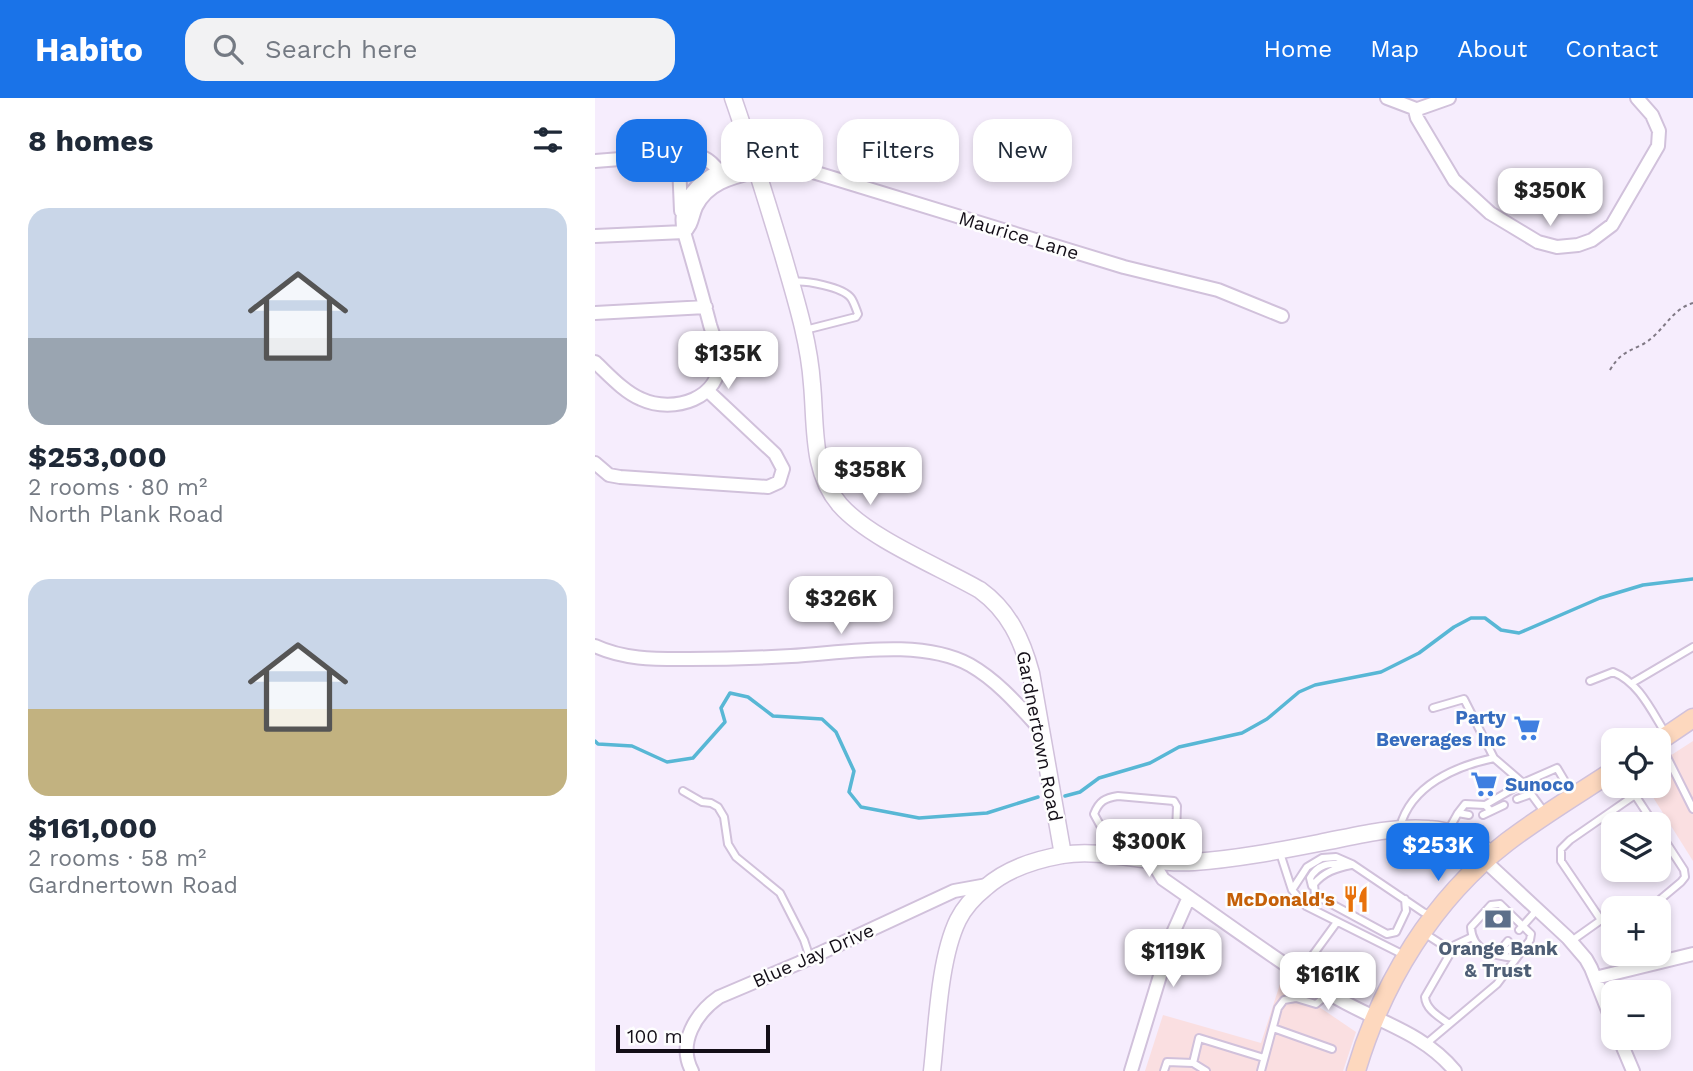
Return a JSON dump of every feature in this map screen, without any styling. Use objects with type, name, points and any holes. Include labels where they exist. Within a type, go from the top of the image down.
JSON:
[{"type":"main road","points":[[1671,733],[1693,718]]},
{"type":"main road","points":[[1356,1071],[1374,1018],[1393,978],[1434,916],[1488,858],[1601,779]]},
{"type":"street","name":"Gardnertown Road","points":[[733,98],[740,119]]},
{"type":"street","points":[[1387,98],[1416,109],[1449,98]]},
{"type":"street","points":[[1416,109],[1417,118],[1447,168],[1475,201],[1538,242],[1557,247],[1577,245],[1605,232],[1624,206],[1658,146],[1660,138],[1652,115],[1637,98]]},
{"type":"street","points":[[595,161],[616,159]]},
{"type":"street","points":[[707,161],[721,175]]},
{"type":"street","name":"Maurice Lane","points":[[823,175],[1124,267],[1218,290],[1282,316]]},
{"type":"street","points":[[681,214],[697,186],[721,176]]},
{"type":"street","points":[[596,237],[684,232],[690,226],[702,197],[721,177]]},
{"type":"street","points":[[595,362],[626,389],[645,401],[656,404],[692,401],[708,391],[715,380],[719,357],[684,232],[680,182]]},
{"type":"street","name":"Gardnertown Road","points":[[762,182],[803,330],[812,383],[821,470],[841,506],[874,533],[958,577],[992,599],[1016,629],[1024,647],[1063,855]]},
{"type":"street","points":[[595,313],[706,307]]},
{"type":"street","points":[[595,463],[609,475],[636,480],[768,487],[779,482],[783,469],[775,454],[708,391]]},
{"type":"street","points":[[595,646],[610,653],[640,659],[878,651],[916,651],[945,655],[968,664],[986,676],[1040,729]]},
{"type":"street","points":[[932,1071],[944,968],[959,917],[987,885],[1021,866],[1063,855],[1102,854],[1175,862],[1252,856],[1399,829],[1426,828],[1448,831],[1468,839],[1570,942],[1585,959],[1601,993]]},
{"type":"street","points":[[1152,861],[1163,879],[1299,974],[1374,1018],[1387,1021],[1427,1043],[1455,1071]]},
{"type":"street","name":"Blue Jay Drive","points":[[692,1071],[687,1057],[689,1033],[709,1004],[719,997],[954,891],[987,885]]},
{"type":"street","points":[[1131,1071],[1173,933],[1189,897]]},
{"type":"street","points":[[1595,978],[1693,954]]},
{"type":"street","points":[[1624,1050],[1633,1071]]},
{"type":"lane","points":[[791,282],[818,284],[844,292],[851,297],[858,314],[856,317],[803,330]]},
{"type":"lane","points":[[1632,683],[1693,647]]},
{"type":"lane","points":[[1590,681],[1613,672],[1632,683],[1657,728]]},
{"type":"lane","points":[[1433,708],[1464,699],[1494,758],[1523,783],[1546,815]]},
{"type":"lane","points":[[1671,757],[1693,810]]},
{"type":"lane","points":[[1399,829],[1403,814],[1419,795],[1443,775],[1460,767],[1494,758]]},
{"type":"lane","points":[[1448,831],[1465,804],[1485,805],[1523,783],[1557,768],[1574,796]]},
{"type":"lane","points":[[683,792],[718,807],[724,817],[728,844],[736,857],[780,894],[804,940],[810,958]]},
{"type":"lane","points":[[1517,799],[1531,794]]},
{"type":"lane","points":[[1175,862],[1176,835],[1177,806],[1174,801],[1109,797],[1098,803],[1094,814],[1100,825],[1111,831],[1176,835]]},
{"type":"lane","points":[[1570,942],[1601,920],[1561,861],[1561,849],[1631,798]]},
{"type":"lane","points":[[1485,805],[1491,811]]},
{"type":"lane","points":[[1483,815],[1504,805]]},
{"type":"lane","points":[[1458,813],[1469,814]]},
{"type":"lane","points":[[1664,896],[1685,877],[1684,870],[1671,850]]},
{"type":"lane","points":[[1280,851],[1292,890],[1306,906],[1406,957]]},
{"type":"lane","points":[[1292,890],[1307,867],[1322,858],[1336,857],[1352,864],[1423,912],[1434,916]]},
{"type":"lane","points":[[1352,864],[1333,869],[1319,877],[1314,884],[1315,895],[1387,934],[1396,932],[1400,925],[1406,911],[1405,899]]},
{"type":"lane","points":[[1427,1043],[1497,984],[1530,940],[1531,934],[1523,930],[1496,903],[1471,927],[1472,937],[1486,952],[1515,958]]},
{"type":"lane","points":[[1523,930],[1537,910]]},
{"type":"lane","points":[[1299,974],[1336,922]]},
{"type":"lane","points":[[1423,932],[1452,951]]},
{"type":"lane","points":[[1449,1024],[1431,1011],[1425,1004],[1425,998],[1452,951],[1460,941],[1472,937]]},
{"type":"lane","points":[[1502,955],[1502,948],[1511,944]]},
{"type":"lane","points":[[1261,1071],[1278,1008],[1284,1000],[1296,998],[1316,1004],[1329,993]]},
{"type":"lane","points":[[1273,1028],[1332,1049]]},
{"type":"lane","points":[[1193,1063],[1199,1038],[1264,1058]]},
{"type":"lane","points":[[1164,1071],[1167,1062],[1193,1063],[1206,1071]]},
{"type":"path","points":[[1610,370],[1618,357],[1654,337],[1676,310],[1693,303]]},
{"type":"shaded area","points":[[1693,741],[1693,861],[1671,826],[1671,812],[1662,812],[1654,798],[1671,798],[1671,755]]},
{"type":"shaded area","points":[[1281,981],[1356,1032],[1343,1071],[1145,1071],[1163,1015],[1261,1043]]},
{"type":"waterway","points":[[1065,796],[1080,792],[1099,778],[1150,763],[1179,747],[1242,733],[1267,719],[1299,692],[1315,685],[1381,672],[1419,653],[1471,618],[1485,618],[1501,630],[1519,633],[1600,598],[1643,585],[1693,579]]},
{"type":"waterway","points":[[595,741],[598,744],[632,746],[667,762],[693,758],[725,722],[721,708],[730,693],[748,697],[773,716],[822,719],[836,732],[854,771],[849,792],[861,807],[919,818],[987,813],[1038,797]]},
{"type":"place","name":"Party Beverages Inc","points":[[1527,728]]},
{"type":"place","name":"Sunoco","points":[[1484,784]]},
{"type":"place","name":"McDonald's","points":[[1356,899]]},
{"type":"place","name":"Orange Bank & Trust","points":[[1498,919]]}]
